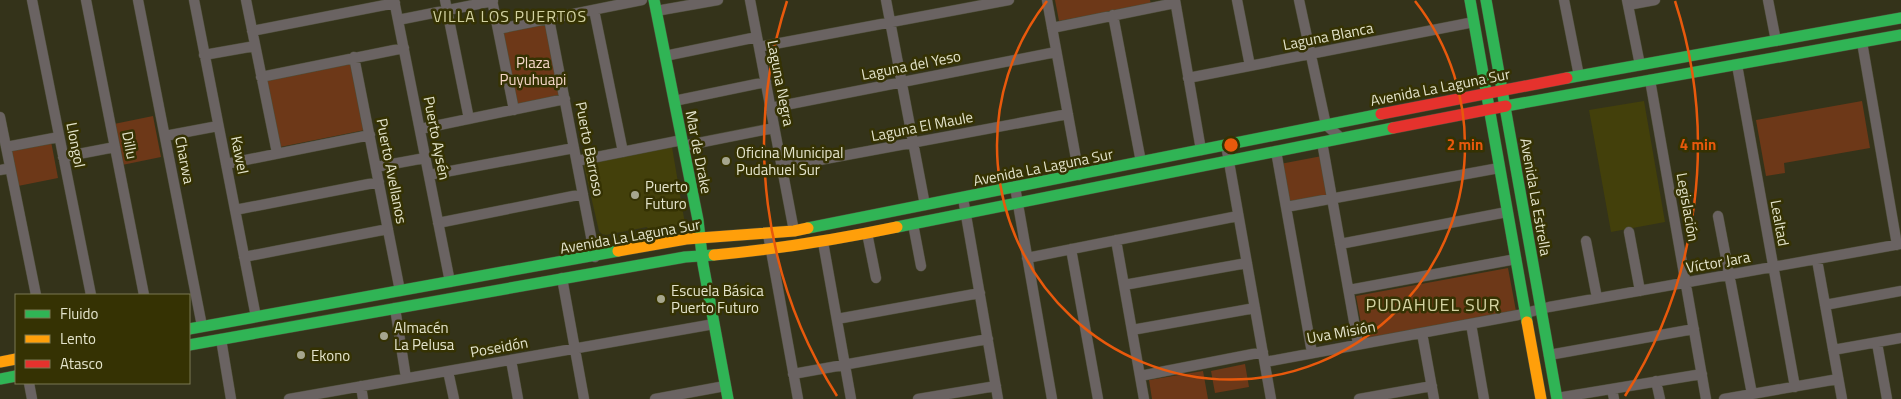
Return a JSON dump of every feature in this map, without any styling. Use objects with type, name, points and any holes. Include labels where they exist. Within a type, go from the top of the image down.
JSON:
[{"type":"street","name":"Llongol","points":[[32,0],[91,294]]},
{"type":"street","name":"Dillu","points":[[86,0],[144,294]]},
{"type":"street","name":"Charwa","points":[[138,0],[202,326]]},
{"type":"street","name":"Kawel","points":[[194,0],[256,316]]},
{"type":"street","points":[[246,0],[277,153]]},
{"type":"street","points":[[398,20],[446,5],[492,0],[514,110]]},
{"type":"street","points":[[498,29],[642,0]]},
{"type":"street","points":[[655,6],[718,0]]},
{"type":"street","name":"Laguna Negra","points":[[750,0],[794,232]]},
{"type":"street","points":[[886,0],[925,205]]},
{"type":"street","points":[[665,56],[891,22],[1009,0]]},
{"type":"street","points":[[1047,0],[1079,175]]},
{"type":"street","points":[[1237,0],[1250,66]]},
{"type":"street","points":[[1299,0],[1326,125],[1341,138]]},
{"type":"street","name":"Avenida La Estrella","points":[[1470,0],[1541,399]]},
{"type":"street","name":"Avenida La Estrella","points":[[1486,0],[1557,399]]},
{"type":"street","points":[[1564,0],[1579,76]]},
{"type":"street","points":[[1640,65],[1628,3],[1655,0]]},
{"type":"street","points":[[1768,0],[1776,41]]},
{"type":"street","points":[[252,31],[394,2]]},
{"type":"street","name":"Puerto Aysén","points":[[394,2],[450,282]]},
{"type":"street","points":[[1052,28],[1175,2],[1201,150]]},
{"type":"street","points":[[446,5],[469,119]]},
{"type":"street","name":"Mar de Drake","points":[[655,6],[700,238],[728,399]]},
{"type":"street","points":[[594,10],[623,152]]},
{"type":"street","points":[[1113,15],[1141,162]]},
{"type":"street","name":"Avenida La Laguna Sur","points":[[190,328],[700,238],[794,232],[1502,90],[1901,18]]},
{"type":"street","name":"Puerto Barroso","points":[[549,19],[595,257]]},
{"type":"street","name":"Laguna Blanca","points":[[1188,78],[1474,22]]},
{"type":"street","name":"Avenida La Laguna Sur","points":[[190,345],[562,278],[702,255],[771,250],[823,242],[1489,109],[1901,35]]},
{"type":"street","points":[[1862,42],[1899,245]]},
{"type":"street","points":[[204,55],[255,46]]},
{"type":"street","points":[[261,77],[404,48]]},
{"type":"street","name":"Laguna del Yeso","points":[[770,108],[1056,52]]},
{"type":"street","name":"Puerto Avellanos","points":[[354,57],[400,291]]},
{"type":"street","name":"Lealtad","points":[[1737,65],[1794,387]]},
{"type":"street","name":"Legislación","points":[[1650,80],[1706,399]]},
{"type":"street","points":[[674,101],[766,82]]},
{"type":"street","points":[[420,129],[565,99]]},
{"type":"street","name":"Laguna El Maule","points":[[782,167],[1068,114]]},
{"type":"street","points":[[0,117],[6,147],[5,168],[36,294]]},
{"type":"street","points":[[164,136],[218,126]]},
{"type":"street","points":[[577,161],[774,128]]},
{"type":"street","points":[[226,164],[370,135]]},
{"type":"street","points":[[6,147],[59,137]]},
{"type":"street","points":[[1322,142],[1358,344]]},
{"type":"street","points":[[1226,145],[1271,399]]},
{"type":"street","points":[[63,157],[115,147]]},
{"type":"street","points":[[428,175],[574,148]]},
{"type":"street","points":[[1276,151],[1312,353]]},
{"type":"street","points":[[376,167],[425,158]]},
{"type":"street","points":[[1286,207],[1499,168]]},
{"type":"street","points":[[235,210],[379,182]]},
{"type":"street","points":[[1015,187],[1052,399]]},
{"type":"street","points":[[438,222],[583,194]]},
{"type":"street","points":[[963,198],[998,399]]},
{"type":"street","points":[[1340,244],[1507,212]]},
{"type":"street","points":[[1028,258],[1238,216]]},
{"type":"street","points":[[1718,216],[1752,394]]},
{"type":"street","points":[[913,224],[921,266]]},
{"type":"street","points":[[244,257],[388,229]]},
{"type":"street","points":[[1629,232],[1640,291]]},
{"type":"street","points":[[866,233],[876,278]]},
{"type":"street","points":[[768,234],[798,399]]},
{"type":"street","points":[[1116,240],[1144,399]]},
{"type":"street","points":[[1586,241],[1596,298]]},
{"type":"street","points":[[823,242],[851,399]]},
{"type":"street","name":"Víctor Jara","points":[[1540,308],[1899,245]]},
{"type":"street","points":[[1071,249],[1098,399]]},
{"type":"street","points":[[1349,290],[1516,259]]},
{"type":"street","points":[[1817,260],[1842,399]]},
{"type":"street","points":[[1124,285],[1247,263]]},
{"type":"street","points":[[562,278],[584,399]]},
{"type":"street","points":[[1825,305],[1901,291]]},
{"type":"street","points":[[837,319],[980,293]]},
{"type":"street","points":[[395,308],[406,378]]},
{"type":"street","points":[[1132,330],[1255,308]]},
{"type":"street","name":"Uva Misión","points":[[1140,376],[1264,356],[1312,353],[1471,324],[1540,308]]},
{"type":"street","name":"Poseidón","points":[[295,398],[714,324]]},
{"type":"street","points":[[1471,324],[1484,399]]},
{"type":"street","points":[[1549,355],[1694,329]]},
{"type":"street","points":[[1422,333],[1434,399]]},
{"type":"street","points":[[1833,350],[1901,338]]},
{"type":"street","points":[[220,339],[231,399]]},
{"type":"street","points":[[793,374],[988,339]]},
{"type":"street","points":[[1877,343],[1887,399]]},
{"type":"street","points":[[0,362],[15,359]]},
{"type":"street","points":[[511,360],[518,399]]},
{"type":"street","points":[[448,371],[454,399]]},
{"type":"street","points":[[1557,399],[1613,394],[1656,382],[1702,374]]},
{"type":"street","points":[[0,379],[15,376]]},
{"type":"street","points":[[1724,399],[1838,379]]},
{"type":"street","points":[[1656,382],[1660,399]]},
{"type":"street","points":[[29,384],[32,399]]},
{"type":"street","points":[[361,386],[363,399]]},
{"type":"street","points":[[654,399],[725,386]]},
{"type":"street","points":[[918,399],[945,397],[996,386]]},
{"type":"street","points":[[1359,399],[1432,386]]},
{"type":"shaded area","points":[[1644,101],[1665,222],[1611,232],[1589,110]]},
{"type":"shaded area","name":"Puerto Futuro","points":[[672,147],[685,224],[649,231],[647,227],[606,235],[602,234],[599,231],[584,166],[587,161]]},
{"type":"green space","points":[[1055,0],[1150,0],[1151,4],[1059,21]]},
{"type":"green space","name":"Plaza Puyuhuapi","points":[[547,23],[560,94],[558,98],[519,106],[515,103],[503,32]]},
{"type":"green space","points":[[352,63],[365,130],[280,147],[267,80]]},
{"type":"green space","points":[[1862,101],[1870,148],[1784,163],[1785,173],[1766,176],[1756,120]]},
{"type":"green space","points":[[153,116],[161,157],[122,165],[114,124]]},
{"type":"green space","points":[[50,136],[58,178],[18,186],[10,144]]},
{"type":"green space","points":[[1322,156],[1330,196],[1289,204],[1280,164]]},
{"type":"green space","points":[[1508,268],[1516,311],[1364,339],[1356,296]]},
{"type":"green space","points":[[1245,364],[1249,387],[1215,393],[1211,371]]},
{"type":"green space","points":[[1203,371],[1208,399],[1152,399],[1149,380]]},
{"type":"traffic: fast","points":[[654,0],[698,220],[703,264],[728,399]]},
{"type":"traffic: fast","points":[[1470,0],[1527,322]]},
{"type":"traffic: fast","points":[[1486,0],[1557,399]]},
{"type":"traffic: fast","points":[[1567,78],[1901,18]]},
{"type":"traffic: fast","points":[[1506,106],[1901,35]]},
{"type":"traffic: fast","points":[[808,228],[1381,114]]},
{"type":"traffic: fast","points":[[897,227],[1393,128]]},
{"type":"traffic: fast","points":[[190,329],[618,251]]},
{"type":"traffic: fast","points":[[190,345],[685,257],[714,255]]},
{"type":"traffic: fast","points":[[0,379],[15,376]]},
{"type":"traffic: slow","points":[[714,255],[806,244],[897,227]]},
{"type":"traffic: slow","points":[[618,251],[686,239],[794,231],[808,228]]},
{"type":"traffic: slow","points":[[1527,322],[1541,399]]},
{"type":"traffic: slow","points":[[0,362],[15,359]]},
{"type":"traffic: jam","points":[[1381,114],[1567,78]]},
{"type":"traffic: jam","points":[[1393,128],[1506,106]]},
{"type":"place","name":"Oficina Municipal Pudahuel Sur","points":[[726,161]]},
{"type":"place","name":"Puerto Futuro","points":[[635,195]]},
{"type":"place","name":"Escuela Básica Puerto Futuro","points":[[661,299]]},
{"type":"place","name":"Almacén La Pelusa","points":[[384,336]]},
{"type":"place","name":"Ekono","points":[[301,355]]},
{"type":"district","name":"VILLA LOS PUERTOS","points":[[510,16]]},
{"type":"district","name":"PUDAHUEL SUR","points":[[1433,304]]}]
